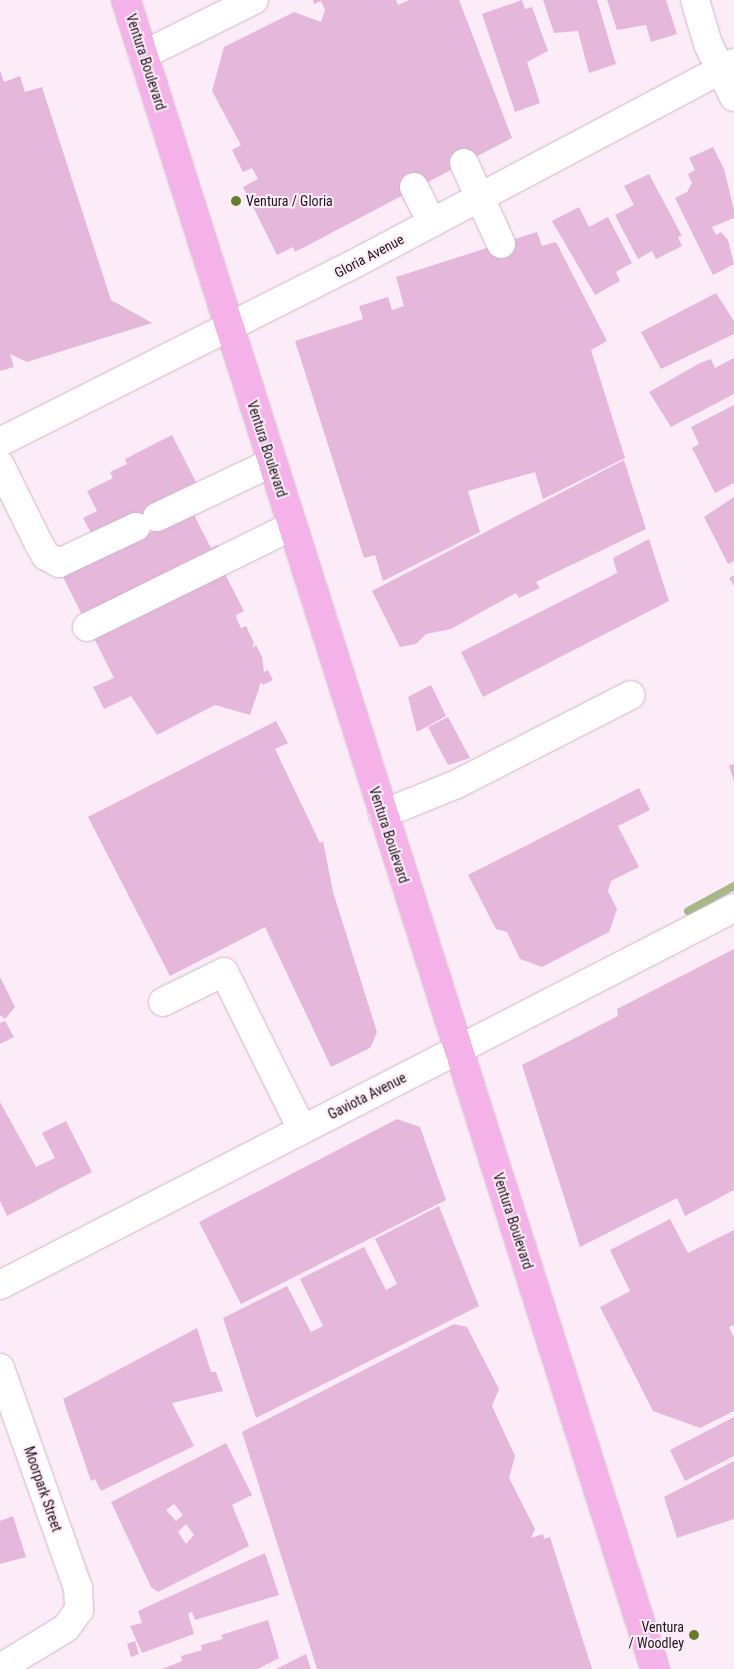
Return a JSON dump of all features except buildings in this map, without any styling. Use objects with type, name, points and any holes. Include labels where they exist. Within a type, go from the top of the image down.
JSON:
[{"type":"main road","name":"Ventura Boulevard","points":[[126,0],[227,327],[655,1669]]},
{"type":"street","points":[[143,55],[254,0]]},
{"type":"street","points":[[695,0],[728,67],[734,97]]},
{"type":"street","name":"Gloria Avenue","points":[[0,442],[432,223],[728,67]]},
{"type":"street","points":[[464,162],[482,196],[501,244]]},
{"type":"street","points":[[414,187],[432,223]]},
{"type":"street","points":[[0,465],[46,556],[59,563],[70,560],[271,463]]},
{"type":"street","points":[[87,627],[292,526]]},
{"type":"street","points":[[383,814],[457,784],[631,695]]},
{"type":"street","name":"Gaviota Avenue","points":[[0,1285],[734,908]]},
{"type":"street","points":[[163,1002],[224,972],[302,1129]]},
{"type":"street","name":"Moorpark Street","points":[[0,1368],[78,1588],[79,1610],[66,1628],[0,1668]]},
{"type":"waterway","points":[[688,911],[734,886]]},
{"type":"place","name":"Ventura / Gloria","points":[[236,201]]},
{"type":"place","name":"Ventura / Woodley","points":[[694,1635]]}]
